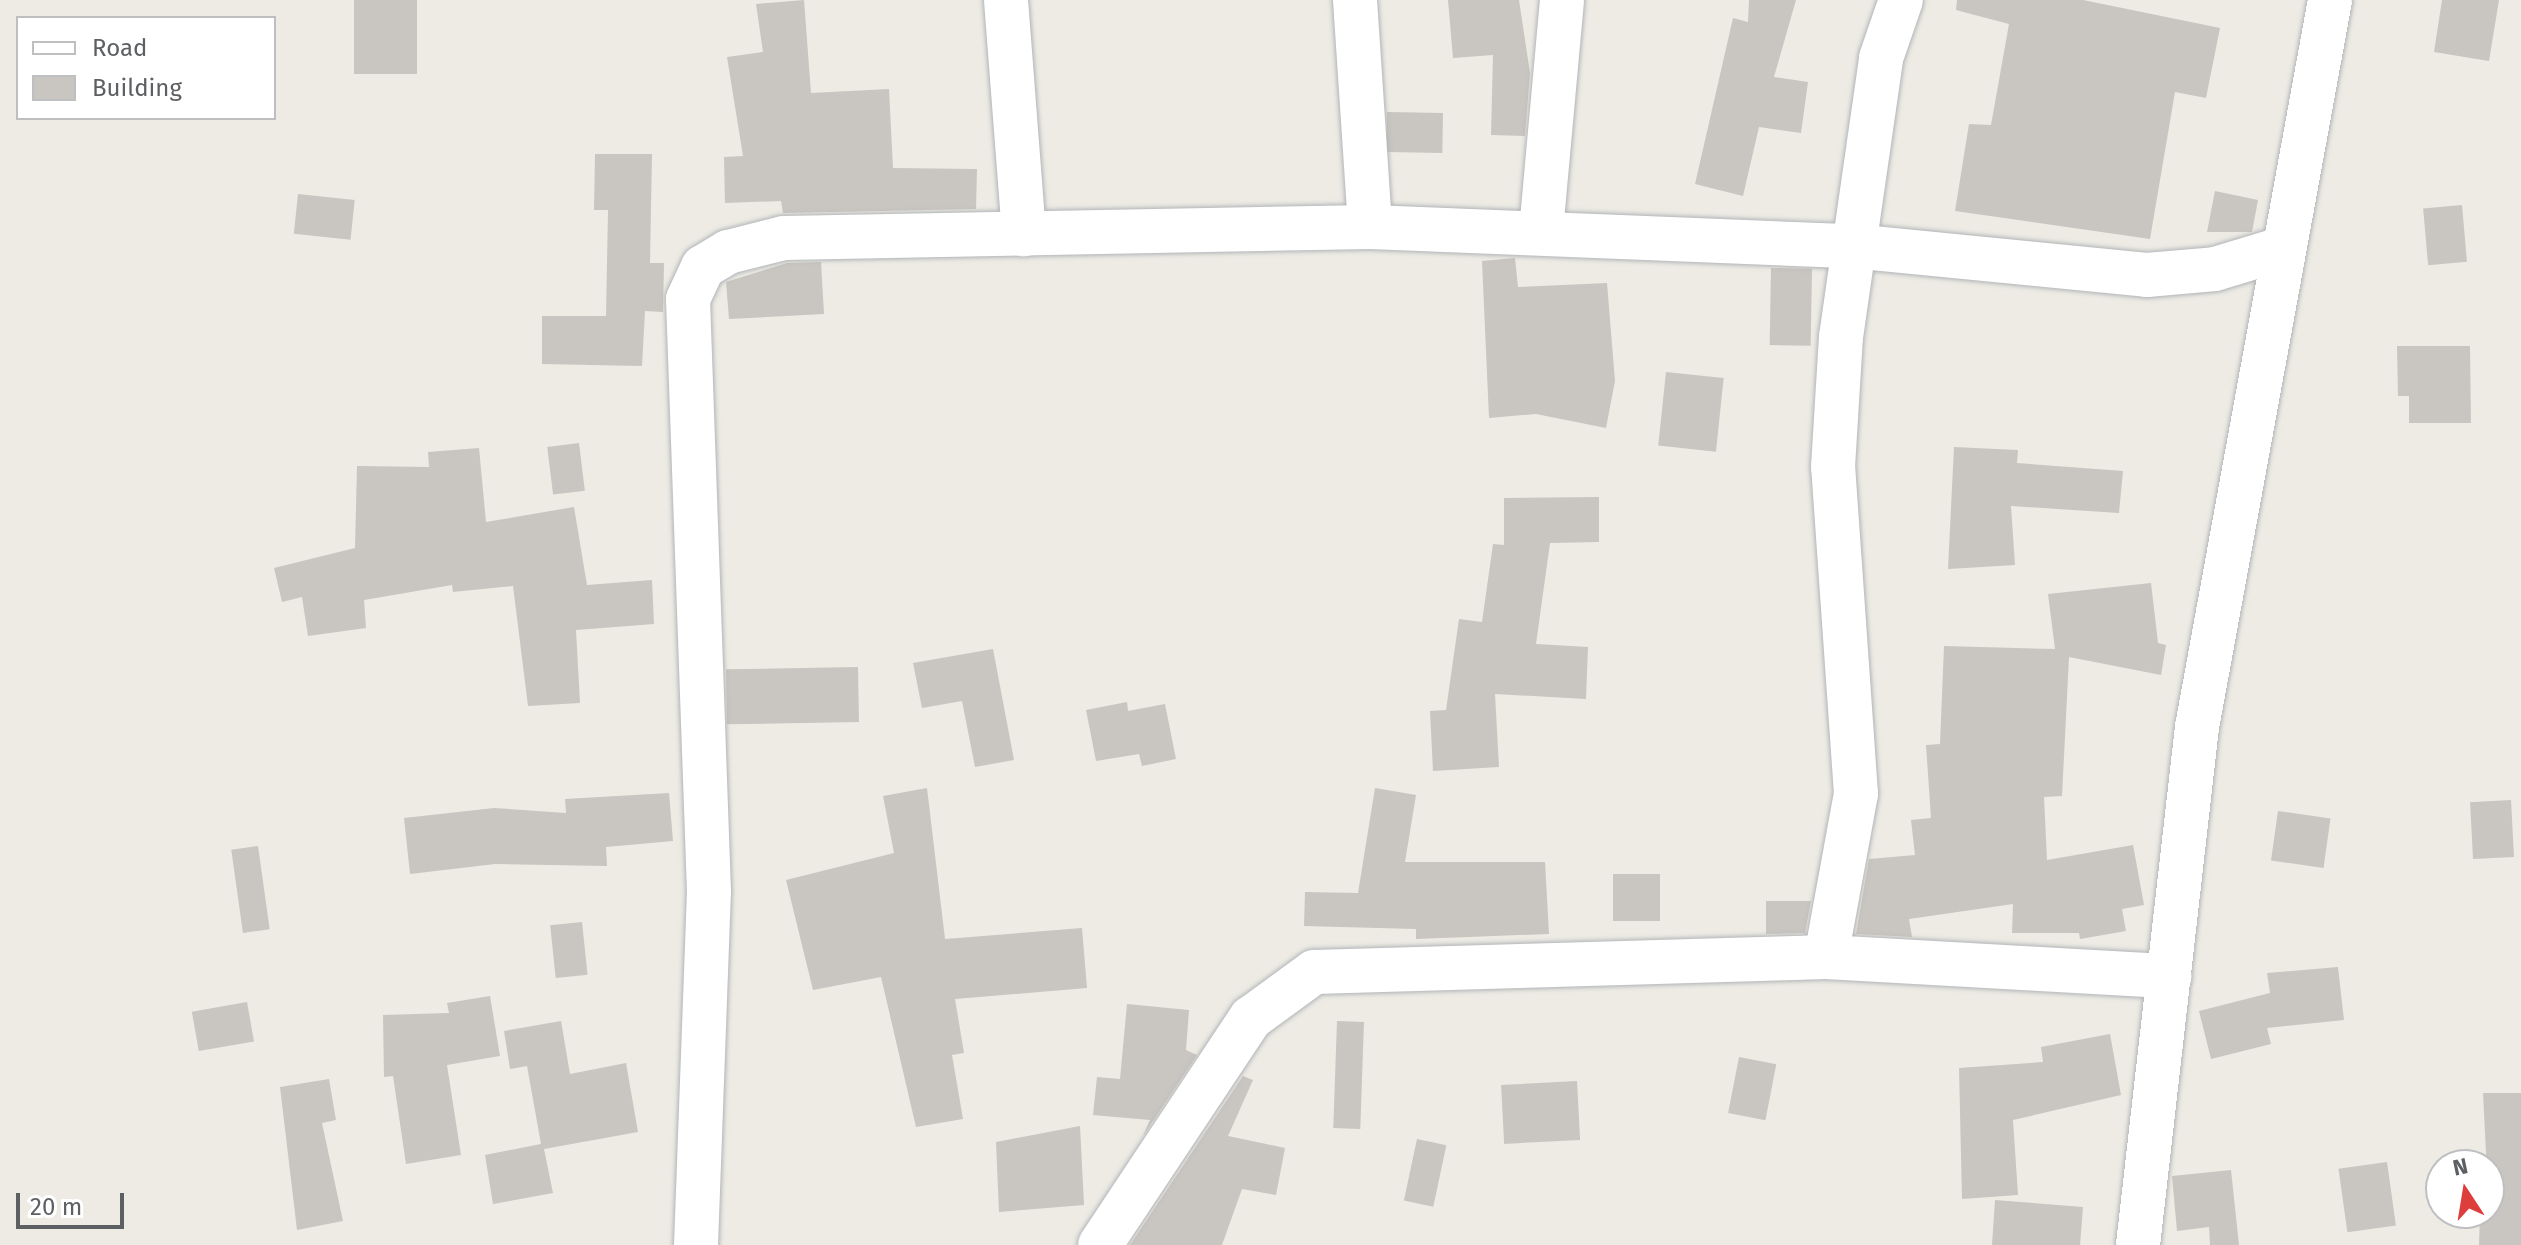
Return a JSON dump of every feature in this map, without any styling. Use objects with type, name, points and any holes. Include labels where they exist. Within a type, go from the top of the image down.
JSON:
[{"type":"street","points":[[1006,0],[1024,234]]},
{"type":"street","points":[[1355,0],[1370,227]]},
{"type":"street","points":[[1541,231],[1562,0]]},
{"type":"street","points":[[1826,957],[1856,794],[1833,467],[1852,246],[1881,58],[1901,0]]},
{"type":"street","points":[[2138,1245],[2197,727],[2281,249],[2330,0]]},
{"type":"street","points":[[696,1245],[709,892],[688,299],[703,267],[728,252],[784,238],[1370,227],[1541,231],[1852,246],[2147,275],[2215,269],[2281,249]]},
{"type":"street","points":[[1100,1245],[1251,1018],[1314,972],[1826,957],[2169,976]]},
{"type":"building","points":[[354,0],[417,0],[417,74],[354,74]]},
{"type":"building","points":[[804,0],[811,93],[889,89],[893,168],[977,169],[976,209],[783,213],[781,201],[725,203],[724,157],[743,156],[727,57],[763,52],[756,4]]},
{"type":"building","points":[[1448,0],[1519,0],[1530,73],[1525,136],[1491,135],[1493,55],[1453,58]]},
{"type":"building","points":[[1749,0],[1796,0],[1774,77],[1808,82],[1801,133],[1759,127],[1743,196],[1695,184],[1733,18],[1748,22]]},
{"type":"building","points":[[1957,0],[2083,0],[2220,28],[2206,98],[2175,92],[2150,239],[1955,211],[1969,124],[1991,125],[2009,24],[1956,10]]},
{"type":"building","points":[[2442,0],[2499,0],[2489,61],[2434,52]]},
{"type":"building","points":[[1387,112],[1443,113],[1442,153],[1386,152]]},
{"type":"building","points":[[595,154],[652,154],[650,263],[664,263],[663,312],[645,311],[642,366],[542,364],[542,316],[606,316],[608,210],[594,210]]},
{"type":"building","points":[[2215,191],[2258,200],[2252,232],[2207,232]]},
{"type":"building","points":[[298,194],[355,200],[351,240],[294,234]]},
{"type":"building","points":[[2462,205],[2467,262],[2428,265],[2423,208]]},
{"type":"building","points":[[1515,258],[1518,287],[1607,283],[1615,381],[1606,428],[1536,414],[1489,418],[1482,261]]},
{"type":"building","points":[[821,262],[824,314],[729,319],[726,282],[787,263]]},
{"type":"building","points":[[1771,268],[1812,269],[1811,346],[1770,345]]},
{"type":"building","points":[[2397,346],[2470,346],[2471,423],[2409,423],[2409,396],[2398,396]]},
{"type":"building","points":[[1666,372],[1724,378],[1716,452],[1658,446]]},
{"type":"building","points":[[579,443],[585,491],[553,495],[547,447]]},
{"type":"building","points":[[1954,447],[2018,450],[2017,463],[2123,471],[2119,513],[2011,506],[2015,565],[1948,569]]},
{"type":"building","points":[[479,448],[486,522],[574,507],[587,585],[652,580],[654,624],[576,630],[580,703],[528,706],[513,586],[453,592],[452,585],[364,600],[366,628],[308,636],[302,597],[282,602],[274,568],[355,548],[357,466],[429,467],[428,452]]},
{"type":"building","points":[[1599,497],[1599,542],[1550,543],[1536,644],[1588,647],[1586,699],[1495,694],[1499,767],[1433,771],[1430,711],[1446,710],[1459,619],[1482,622],[1493,544],[1504,545],[1504,498]]},
{"type":"building","points":[[2151,583],[2158,643],[2166,645],[2161,675],[2069,657],[2062,796],[2044,797],[2047,860],[2133,845],[2144,905],[2122,909],[2126,931],[2080,939],[2079,933],[2012,933],[2013,904],[1909,919],[1912,937],[1856,934],[1869,859],[1915,855],[1911,820],[1931,818],[1926,745],[1940,744],[1944,646],[2055,649],[2048,594]]},
{"type":"building","points":[[993,649],[1014,760],[975,767],[962,701],[922,708],[913,663]]},
{"type":"building","points":[[858,667],[859,722],[727,724],[726,669]]},
{"type":"building","points":[[1127,702],[1128,711],[1165,704],[1176,759],[1142,766],[1139,754],[1096,761],[1086,710]]},
{"type":"building","points":[[927,788],[945,939],[1082,928],[1087,988],[955,999],[964,1053],[952,1055],[963,1119],[916,1127],[881,977],[813,990],[786,880],[894,853],[883,796]]},
{"type":"building","points":[[1375,788],[1416,795],[1405,862],[1545,862],[1549,934],[1416,939],[1416,929],[1304,926],[1305,892],[1358,893]]},
{"type":"building","points":[[669,793],[673,841],[606,847],[607,866],[495,864],[410,874],[404,818],[494,808],[566,813],[565,799]]},
{"type":"building","points":[[2511,800],[2514,857],[2473,859],[2470,802]]},
{"type":"building","points":[[2278,811],[2330,818],[2324,868],[2271,861]]},
{"type":"building","points":[[258,846],[270,929],[243,933],[231,850]]},
{"type":"building","points":[[1613,874],[1660,874],[1660,921],[1613,921]]},
{"type":"building","points":[[1766,901],[1811,901],[1805,933],[1766,934]]},
{"type":"building","points":[[582,922],[588,975],[556,978],[550,925]]},
{"type":"building","points":[[2338,967],[2344,1020],[2267,1028],[2271,1044],[2211,1059],[2199,1011],[2270,993],[2267,973]]},
{"type":"building","points":[[490,996],[500,1056],[447,1065],[461,1155],[406,1164],[393,1076],[384,1077],[383,1015],[449,1013],[447,1003]]},
{"type":"building","points":[[247,1002],[254,1041],[199,1051],[192,1012]]},
{"type":"building","points":[[1127,1004],[1189,1010],[1186,1050],[1197,1055],[1143,1136],[1150,1120],[1093,1115],[1097,1077],[1120,1079]]},
{"type":"building","points":[[561,1021],[570,1074],[626,1063],[638,1132],[544,1149],[553,1193],[493,1204],[485,1155],[541,1144],[527,1066],[510,1069],[504,1031]]},
{"type":"building","points":[[1337,1021],[1364,1022],[1360,1129],[1333,1128]]},
{"type":"building","points":[[2110,1034],[2121,1095],[2013,1120],[2018,1195],[1962,1199],[1959,1068],[2043,1062],[2041,1047]]},
{"type":"building","points":[[1739,1057],[1776,1064],[1765,1120],[1728,1113]]},
{"type":"building","points":[[1243,1076],[1253,1080],[1228,1136],[1285,1148],[1276,1195],[1242,1189],[1222,1245],[1130,1245]]},
{"type":"building","points":[[329,1079],[336,1120],[322,1123],[343,1221],[297,1230],[280,1087]]},
{"type":"building","points":[[1577,1081],[1580,1140],[1504,1144],[1501,1085]]},
{"type":"building","points":[[2483,1093],[2521,1093],[2521,1245],[2479,1245],[2480,1229],[2505,1229],[2505,1149],[2486,1149]]},
{"type":"building","points":[[1080,1126],[1084,1205],[999,1212],[996,1142]]},
{"type":"building","points":[[1417,1139],[1446,1145],[1433,1207],[1404,1201]]},
{"type":"building","points":[[2387,1162],[2396,1225],[2347,1232],[2338,1169]]},
{"type":"building","points":[[2231,1170],[2239,1245],[2210,1245],[2209,1227],[2177,1231],[2172,1176]]},
{"type":"building","points":[[1995,1200],[2083,1207],[2080,1245],[1992,1245]]}]
